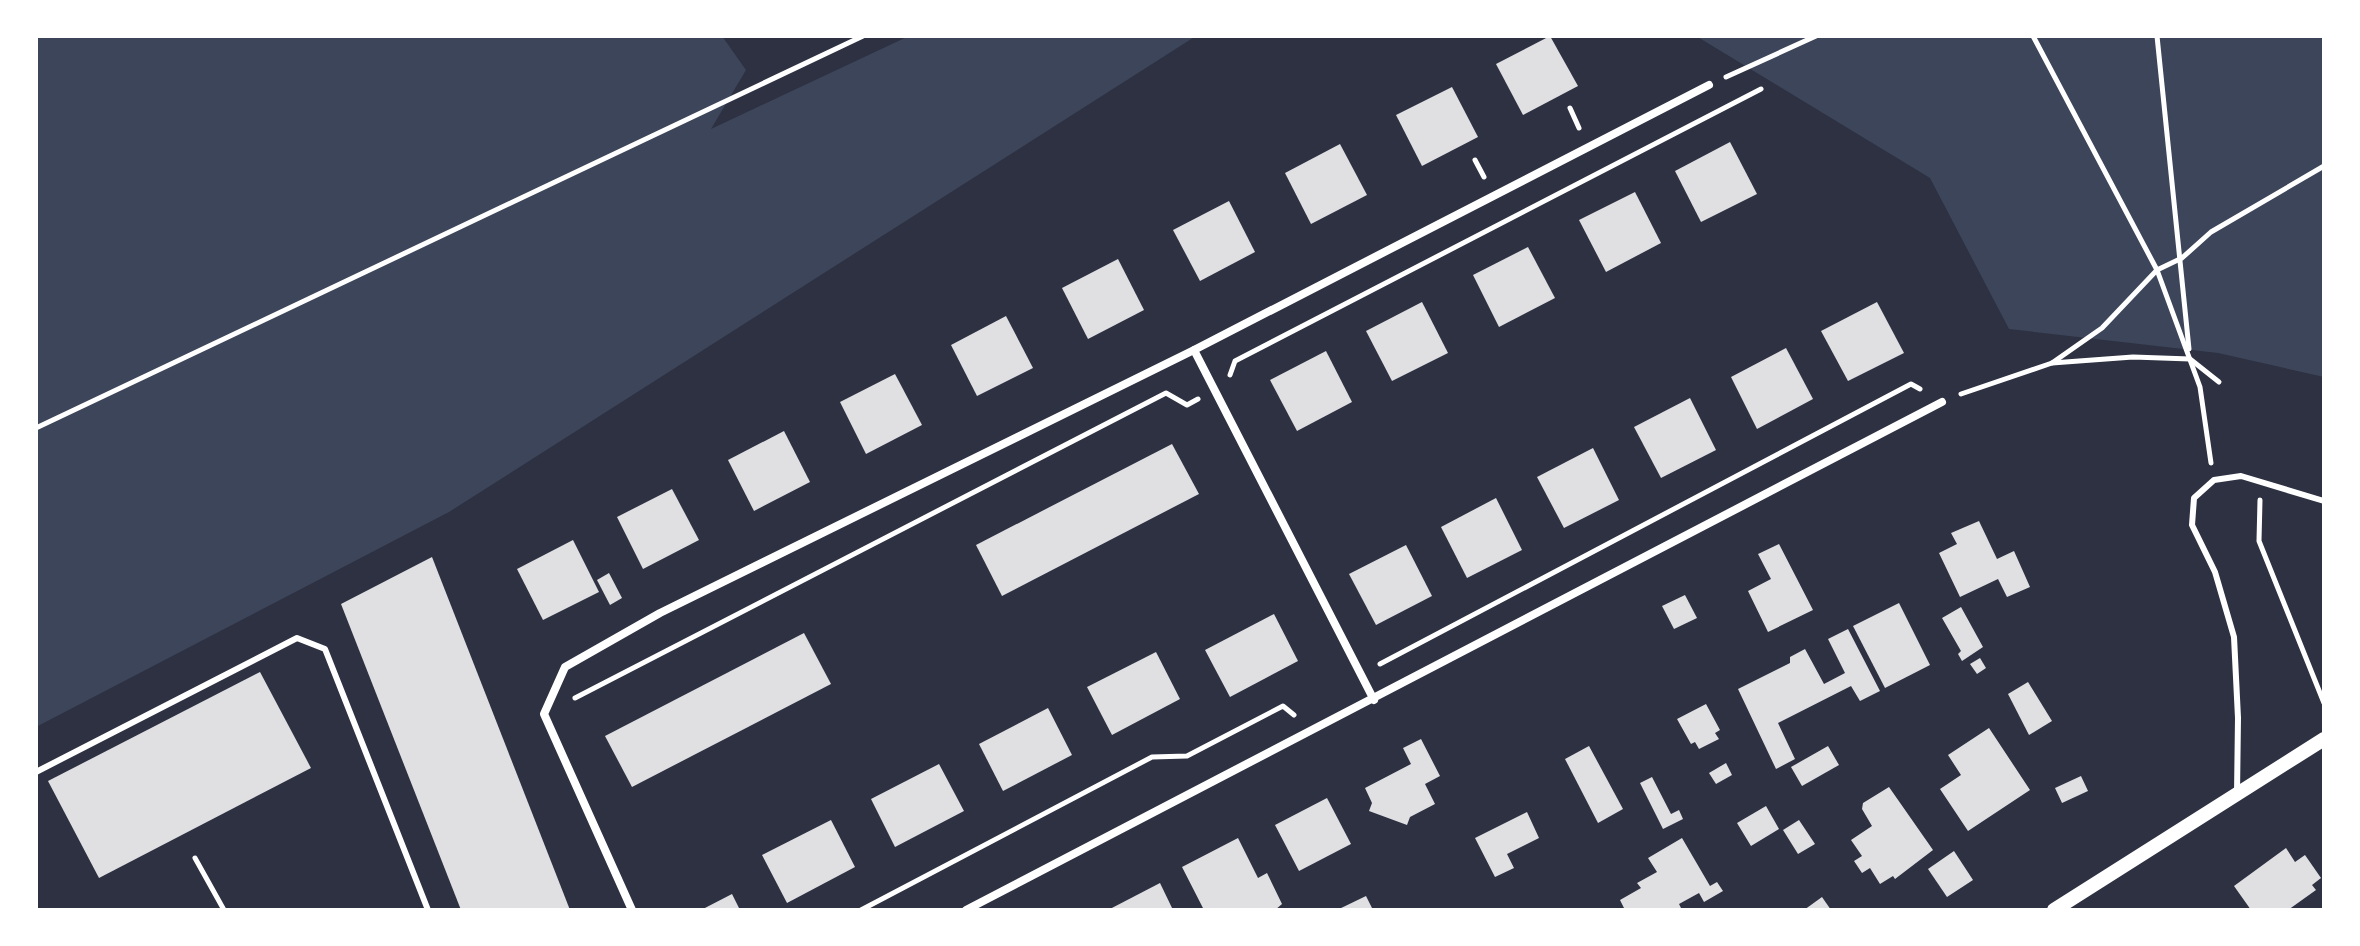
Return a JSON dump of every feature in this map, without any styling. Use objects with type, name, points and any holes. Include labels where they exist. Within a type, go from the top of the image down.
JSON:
[{"type":"street","points":[[632,910],[544,714],[565,667],[646,620],[1194,350],[1709,85]]},
{"type":"street","points":[[1194,350],[1374,700]]},
{"type":"street","points":[[966,910],[1942,402]]},
{"type":"street","points":[[2054,910],[2324,739]]},
{"type":"lane","points":[[2237,794],[2238,718],[2234,637],[2215,572],[2192,525],[2194,498],[2214,480],[2241,476],[2324,501]]},
{"type":"lane","points":[[36,772],[297,638],[325,649],[428,910]]},
{"type":"path","points":[[36,428],[863,36]]},
{"type":"path","points":[[1709,85],[1816,36]]},
{"type":"path","points":[[2033,36],[2157,270],[2200,387],[2214,480]]},
{"type":"path","points":[[2157,36],[2190,359]]},
{"type":"path","points":[[544,714],[1166,393],[1187,405],[1226,385],[1235,361],[1761,89]]},
{"type":"path","points":[[2052,363],[2102,328],[2157,270],[2182,258],[2211,232],[2324,166]]},
{"type":"path","points":[[1361,674],[1911,384],[1942,402],[2052,363],[2133,357],[2190,359],[2219,382]]},
{"type":"path","points":[[2260,482],[2259,541],[2324,703]]},
{"type":"path","points":[[861,910],[1152,757],[1187,756],[1283,706],[1313,731]]},
{"type":"path","points":[[195,858],[224,910]]},
{"type":"shaded area","points":[[36,36],[722,36],[746,70],[711,129],[909,36],[1196,36],[449,512],[36,727]]},
{"type":"shaded area","points":[[1696,36],[2324,36],[2324,377],[2218,353],[2009,329],[1930,178]]},
{"type":"building","points":[[1550,36],[1578,86],[1523,115],[1496,64]]},
{"type":"building","points":[[1452,87],[1478,137],[1422,166],[1396,115]]},
{"type":"building","points":[[1730,142],[1757,194],[1701,222],[1675,171]]},
{"type":"building","points":[[1340,144],[1367,195],[1311,224],[1285,173]]},
{"type":"building","points":[[1635,192],[1661,243],[1606,272],[1579,220]]},
{"type":"building","points":[[1229,201],[1255,252],[1200,281],[1173,230]]},
{"type":"building","points":[[1528,247],[1555,298],[1499,327],[1473,275]]},
{"type":"building","points":[[1118,259],[1144,310],[1088,339],[1062,288]]},
{"type":"building","points":[[1422,302],[1448,353],[1392,381],[1366,331]]},
{"type":"building","points":[[1877,302],[1904,353],[1848,381],[1821,331]]},
{"type":"building","points":[[1006,316],[1033,368],[977,396],[951,345]]},
{"type":"building","points":[[1786,348],[1813,399],[1757,429],[1731,377]]},
{"type":"building","points":[[1326,351],[1352,402],[1297,431],[1270,380]]},
{"type":"building","points":[[895,374],[922,425],[866,454],[840,402]]},
{"type":"building","points":[[1690,398],[1716,450],[1661,478],[1634,427]]},
{"type":"building","points":[[784,431],[810,482],[754,511],[728,460]]},
{"type":"building","points":[[1172,444],[1199,494],[1002,596],[976,545]]},
{"type":"building","points":[[1593,448],[1619,500],[1564,528],[1537,477]]},
{"type":"building","points":[[672,489],[699,540],[643,569],[617,517]]},
{"type":"building","points":[[1496,498],[1522,550],[1467,578],[1441,527]]},
{"type":"building","points":[[1979,521],[1997,559],[2014,551],[2030,587],[2007,597],[1998,579],[1960,597],[1939,553],[1957,544],[1951,533]]},
{"type":"building","points":[[573,540],[599,592],[543,620],[517,569]]},
{"type":"building","points":[[1779,544],[1813,610],[1768,632],[1748,591],[1771,579],[1758,554]]},
{"type":"building","points":[[1406,545],[1432,596],[1376,625],[1349,574]]},
{"type":"building","points":[[432,557],[570,910],[461,910],[341,604]]},
{"type":"building","points":[[609,573],[622,598],[610,605],[597,580]]},
{"type":"building","points":[[1685,595],[1697,618],[1674,629],[1662,606]]},
{"type":"building","points":[[1899,603],[1930,665],[1885,688],[1853,626]]},
{"type":"building","points":[[1961,607],[1983,647],[1962,661],[1958,654],[1961,651],[1942,618]]},
{"type":"building","points":[[1274,614],[1298,661],[1230,697],[1205,650]]},
{"type":"building","points":[[1848,629],[1880,691],[1860,701],[1851,686],[1778,723],[1795,759],[1776,769],[1738,689],[1790,663],[1790,657],[1805,649],[1824,684],[1845,673],[1828,639]]},
{"type":"building","points":[[804,633],[831,684],[632,787],[605,736]]},
{"type":"building","points":[[1156,652],[1180,699],[1112,735],[1087,687]]},
{"type":"building","points":[[1980,658],[1986,668],[1977,674],[1970,664]]},
{"type":"building","points":[[260,672],[311,768],[99,878],[48,781]]},
{"type":"building","points":[[2028,682],[2052,721],[2029,735],[2008,694]]},
{"type":"building","points":[[1706,704],[1720,730],[1715,733],[1719,739],[1699,749],[1695,742],[1691,744],[1677,719]]},
{"type":"building","points":[[1048,708],[1072,755],[1003,791],[979,744]]},
{"type":"building","points":[[1989,728],[2030,790],[1968,831],[1940,789],[1961,775],[1948,755]]},
{"type":"building","points":[[1421,739],[1440,776],[1425,784],[1435,804],[1410,817],[1407,825],[1369,811],[1372,803],[1365,788],[1411,764],[1403,748]]},
{"type":"building","points":[[1589,746],[1623,809],[1598,823],[1565,759]]},
{"type":"building","points":[[1828,746],[1839,765],[1802,786],[1791,767]]},
{"type":"building","points":[[1726,763],[1732,775],[1716,784],[1709,773]]},
{"type":"building","points":[[939,764],[964,811],[895,847],[871,799]]},
{"type":"building","points":[[2081,776],[2088,791],[2062,803],[2055,788]]},
{"type":"building","points":[[1652,777],[1671,814],[1679,810],[1683,819],[1663,829],[1640,783]]},
{"type":"building","points":[[1889,787],[1933,850],[1895,879],[1893,876],[1880,884],[1870,868],[1862,873],[1854,861],[1862,856],[1851,840],[1872,826],[1862,809],[1863,803]]},
{"type":"building","points":[[1327,798],[1351,844],[1299,871],[1275,825]]},
{"type":"building","points":[[1766,806],[1779,829],[1751,846],[1737,823]]},
{"type":"building","points":[[1527,812],[1539,838],[1507,854],[1514,868],[1495,877],[1475,838]]},
{"type":"building","points":[[831,820],[855,867],[787,903],[762,855]]},
{"type":"building","points":[[1799,820],[1815,844],[1798,854],[1783,830]]},
{"type":"building","points":[[1238,838],[1258,878],[1267,873],[1282,904],[1275,910],[1204,910],[1182,867]]},
{"type":"building","points":[[1682,838],[1710,886],[1717,882],[1723,891],[1704,902],[1699,893],[1679,904],[1682,910],[1625,910],[1620,900],[1641,888],[1637,883],[1657,872],[1648,858]]},
{"type":"building","points":[[2286,848],[2295,862],[2305,855],[2321,878],[2312,885],[2316,890],[2288,910],[2251,910],[2234,886]]},
{"type":"building","points":[[1954,851],[1973,880],[1947,897],[1928,869]]},
{"type":"building","points":[[1160,883],[1173,910],[1108,910]]},
{"type":"building","points":[[732,894],[740,910],[701,910]]},
{"type":"building","points":[[1366,896],[1373,910],[1337,910]]},
{"type":"building","points":[[1822,897],[1831,910],[1804,910]]}]
